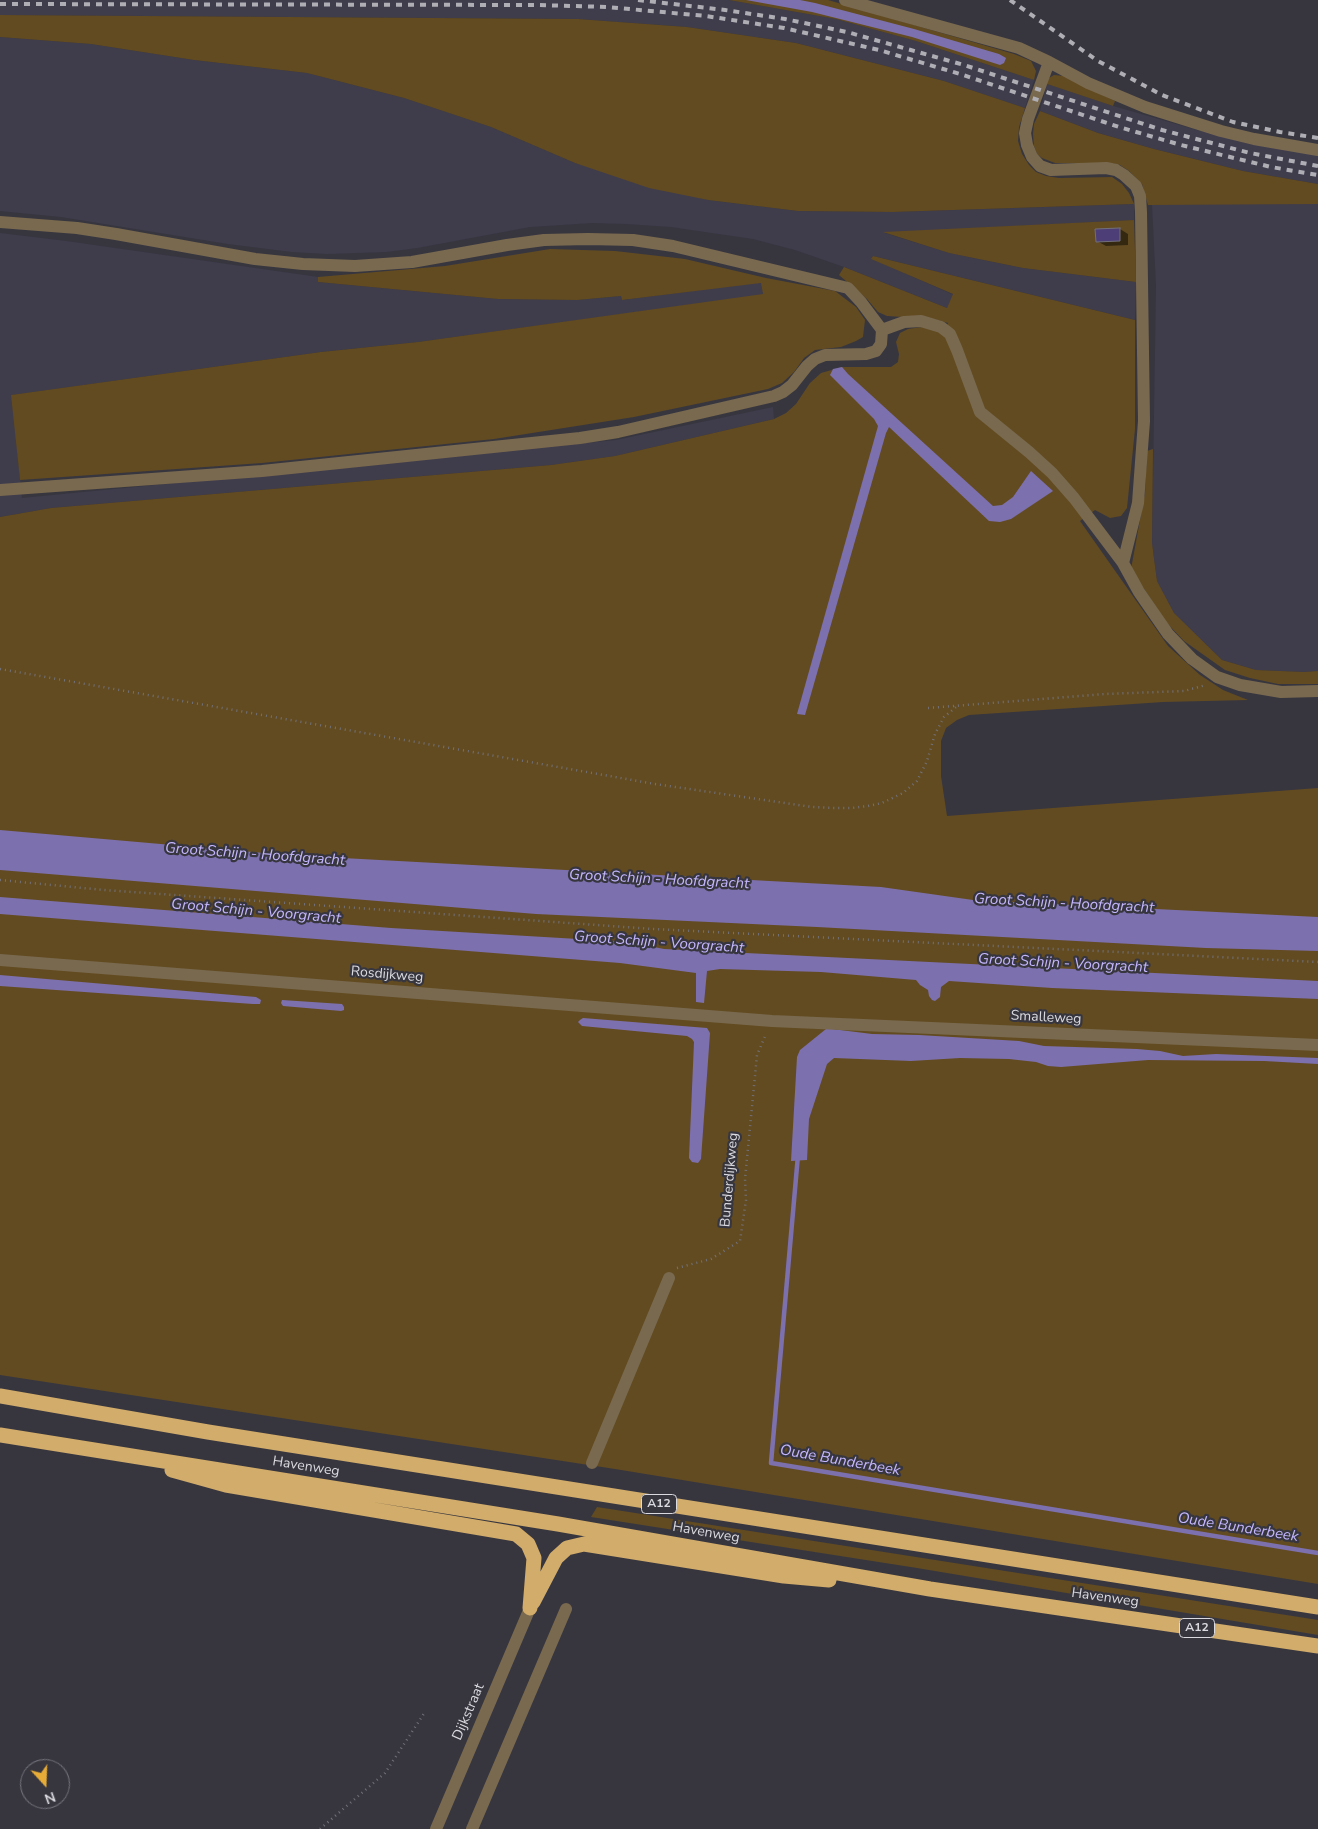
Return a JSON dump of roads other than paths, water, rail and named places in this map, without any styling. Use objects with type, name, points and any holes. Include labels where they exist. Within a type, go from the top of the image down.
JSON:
[{"type":"highway","name":"Havenweg","points":[[0,1396],[208,1432],[1318,1607]]},
{"type":"highway","name":"Havenweg","points":[[0,1435],[558,1524],[930,1589],[1318,1646]]},
{"type":"highway","points":[[85,1448],[226,1484],[516,1534],[528,1544],[534,1558],[530,1608]]},
{"type":"highway","points":[[530,1608],[556,1558],[567,1548],[584,1544],[784,1576],[930,1589]]},
{"type":"street","points":[[845,0],[1019,48],[1088,83],[1145,108],[1246,137],[1318,150]]},
{"type":"street","points":[[1048,62],[1025,133],[1026,145],[1032,157],[1040,166],[1051,170],[1106,168],[1116,170],[1124,174],[1136,186],[1141,202],[1144,421],[1138,503],[1123,563]]},
{"type":"street","points":[[0,222],[93,230],[255,259],[303,264],[355,266],[412,262],[507,244],[544,240],[633,240],[673,246],[848,288],[882,330],[882,344],[876,350],[866,354],[825,355],[815,359],[792,385],[774,396],[618,432],[580,438],[320,466],[0,490]]},
{"type":"street","points":[[882,330],[904,322],[921,321],[941,327],[950,334],[980,412],[1052,473],[1074,498],[1123,563],[1152,611],[1178,646],[1192,659],[1217,676],[1258,689],[1291,692],[1318,691]]},
{"type":"street","name":"Rosdijkweg","points":[[0,960],[772,1021]]},
{"type":"street","name":"Smalleweg","points":[[772,1021],[1318,1045]]},
{"type":"street","points":[[592,1463],[668,1278]]},
{"type":"street","name":"Dijkstraat","points":[[436,1829],[530,1608]]},
{"type":"street","points":[[472,1829],[566,1609]]},
{"type":"water","points":[[746,0],[800,0],[815,3],[914,29],[999,54],[1006,58],[1004,63],[1000,65],[912,37],[812,12]]},
{"type":"water","points":[[842,367],[993,506],[1002,505],[1013,497],[1031,471],[1053,491],[1011,519],[1000,522],[989,521],[889,427],[805,715],[797,714],[878,426],[874,419],[830,375],[833,369]]},
{"type":"water","name":"Groot Schijn - Hoofdgracht","points":[[0,830],[287,855],[881,887],[973,900],[1318,917],[1318,951],[1206,948],[536,914],[0,870]]},
{"type":"water","points":[[0,897],[391,928],[629,942],[664,949],[1318,981],[1318,999],[1052,988],[949,981],[941,987],[940,997],[935,1001],[929,996],[928,990],[916,980],[821,972],[720,969],[707,971],[704,1003],[696,1002],[696,973],[620,963],[0,914]]},
{"type":"water","points":[[0,975],[256,997],[261,1000],[260,1004],[253,1004],[0,986]]},
{"type":"water","points":[[282,1000],[342,1004],[344,1010],[283,1006]]},
{"type":"water","points":[[583,1018],[707,1028],[710,1033],[701,1159],[698,1163],[692,1162],[689,1158],[694,1042],[692,1039],[687,1036],[582,1026],[578,1022]]},
{"type":"water","points":[[826,1029],[872,1034],[1019,1041],[1044,1046],[1137,1049],[1183,1056],[1216,1054],[1318,1058],[1318,1064],[1264,1061],[1148,1060],[1061,1067],[1009,1059],[960,1058],[911,1061],[834,1058],[827,1064],[809,1119],[807,1160],[791,1161],[797,1057],[800,1050]]},
{"type":"waterway","name":"Oude Bunderbeek","points":[[798,1155],[771,1463],[1318,1553]]},
{"type":"railway","points":[[638,0],[785,19],[847,32],[964,65],[1162,130],[1250,153],[1318,166]]},
{"type":"railway","points":[[1010,0],[1098,61],[1162,95],[1233,122],[1318,138]]},
{"type":"railway","points":[[0,4],[538,5],[607,7],[706,16],[784,28],[879,50],[1181,145],[1271,167],[1318,175]]},
{"type":"water label","name":"Groot Schijn - Voorgracht","points":[[256,912]]},
{"type":"water label","name":"Groot Schijn - Voorgracht","points":[[659,943]]},
{"type":"water label","name":"Groot Schijn - Voorgracht","points":[[1063,964]]}]
